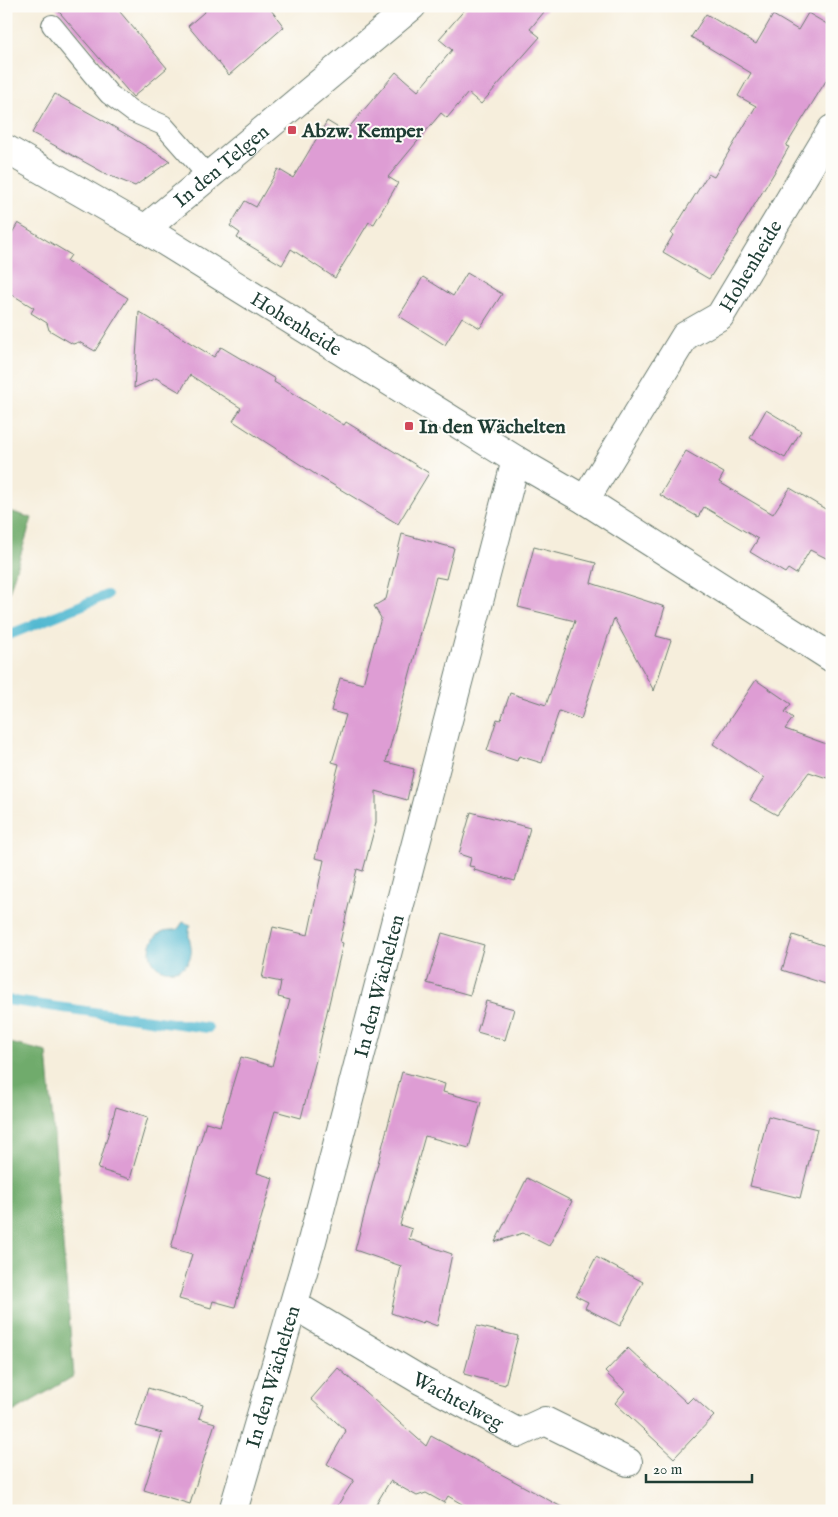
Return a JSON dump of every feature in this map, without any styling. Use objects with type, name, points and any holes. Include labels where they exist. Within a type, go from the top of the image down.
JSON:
[{"type":"street","name":"In den Telgen","points":[[145,229],[412,6]]},
{"type":"street","name":"Hohenheide","points":[[585,500],[685,336],[720,316],[829,141]]},
{"type":"street","name":"Hohenheide","points":[[6,149],[145,229],[516,460],[585,500],[832,658]]},
{"type":"street","name":"In den Wächelten","points":[[233,1511],[294,1305],[516,460]]},
{"type":"street","name":"Wachtelweg","points":[[294,1305],[422,1382],[519,1433],[545,1421],[628,1462]]},
{"type":"lane","points":[[52,25],[108,94],[133,112],[163,124],[208,176]]},
{"type":"green space","points":[[6,510],[32,518],[6,602]]},
{"type":"green space","points":[[6,1042],[47,1052],[74,1376],[6,1416]]},
{"type":"water","points":[[183,922],[191,925],[189,934],[191,952],[188,962],[177,970],[160,968],[151,958],[151,945],[154,939],[164,931],[178,929]]},
{"type":"building","points":[[54,6],[115,6],[167,68],[133,97]]},
{"type":"building","points":[[211,6],[268,6],[284,27],[229,75],[188,26]]},
{"type":"building","points":[[468,6],[549,6],[530,29],[540,37],[481,104],[468,93],[447,118],[441,113],[388,177],[398,183],[374,224],[369,222],[335,278],[291,249],[282,265],[237,238],[240,233],[230,226],[245,201],[256,207],[278,169],[293,178],[327,121],[345,132],[396,72],[418,91],[452,50],[439,39]]},
{"type":"building","points":[[808,13],[832,27],[832,71],[786,146],[789,147],[739,233],[709,279],[663,252],[673,235],[671,234],[708,174],[714,177],[756,106],[738,96],[751,73],[691,37],[706,14],[756,44],[773,15],[798,30]]},
{"type":"building","points":[[55,94],[170,161],[135,186],[108,175],[32,133]]},
{"type":"building","points":[[18,223],[71,255],[67,261],[128,298],[95,351],[79,342],[73,344],[49,330],[47,323],[31,313],[34,308],[6,291],[6,243]]},
{"type":"building","points":[[467,273],[502,294],[480,328],[462,317],[445,345],[399,316],[423,277],[453,296]]},
{"type":"building","points":[[139,312],[214,357],[221,347],[275,379],[274,382],[344,425],[346,422],[429,473],[398,524],[315,474],[233,421],[241,408],[190,375],[180,392],[156,378],[134,388]]},
{"type":"building","points":[[766,410],[801,431],[785,458],[750,438]]},
{"type":"building","points":[[686,451],[724,473],[719,482],[773,514],[790,488],[832,513],[832,561],[810,550],[796,574],[788,569],[785,573],[750,552],[758,539],[704,507],[698,517],[660,495]]},
{"type":"building","points":[[402,534],[454,548],[446,579],[436,577],[386,762],[414,769],[407,800],[376,791],[376,823],[363,871],[357,869],[340,942],[343,943],[301,1118],[275,1111],[257,1173],[273,1178],[235,1307],[213,1301],[211,1308],[179,1299],[192,1254],[171,1248],[206,1122],[220,1126],[241,1057],[272,1066],[290,1000],[278,997],[281,982],[262,978],[273,927],[308,935],[324,860],[315,858],[339,764],[332,762],[346,715],[331,711],[340,678],[363,684],[381,618],[374,606],[386,599]]},
{"type":"building","points":[[534,547],[596,563],[591,583],[665,607],[656,636],[671,640],[654,691],[614,618],[581,719],[559,711],[542,763],[519,756],[517,761],[487,751],[497,719],[501,720],[510,693],[546,705],[575,621],[518,607]]},
{"type":"building","points":[[756,680],[791,704],[785,712],[793,718],[785,729],[832,746],[832,763],[827,778],[809,772],[777,815],[750,800],[764,778],[713,744]]},
{"type":"building","points":[[471,812],[530,828],[515,881],[474,870],[475,867],[469,866],[471,858],[459,854]]},
{"type":"building","points":[[442,933],[484,945],[470,995],[427,983]]},
{"type":"building","points":[[793,935],[832,948],[832,986],[782,970]]},
{"type":"building","points":[[486,1001],[514,1009],[505,1040],[477,1032]]},
{"type":"building","points":[[402,1072],[445,1084],[443,1092],[481,1102],[469,1148],[425,1136],[400,1225],[412,1229],[409,1239],[452,1254],[437,1326],[424,1321],[423,1324],[391,1313],[401,1266],[355,1250]]},
{"type":"building","points":[[116,1107],[148,1117],[130,1179],[98,1169]]},
{"type":"building","points":[[768,1116],[817,1129],[800,1198],[750,1186]]},
{"type":"building","points":[[527,1178],[572,1201],[549,1246],[523,1233],[495,1242]]},
{"type":"building","points":[[596,1257],[643,1282],[620,1326],[585,1308],[588,1302],[576,1296]]},
{"type":"building","points":[[477,1326],[518,1336],[505,1385],[464,1374]]},
{"type":"building","points":[[628,1348],[687,1403],[693,1397],[714,1416],[674,1458],[615,1403],[625,1391],[605,1372]]},
{"type":"building","points":[[338,1368],[426,1446],[431,1436],[569,1511],[474,1511],[448,1496],[444,1503],[426,1493],[417,1496],[390,1481],[372,1511],[334,1511],[354,1480],[327,1464],[346,1431],[311,1399]]},
{"type":"building","points":[[148,1388],[203,1405],[199,1418],[215,1423],[190,1504],[144,1490],[162,1433],[136,1426]]},
{"type":"waterway","points":[[6,636],[107,595]]},
{"type":"waterway","points":[[6,1000],[208,1028]]},
{"type":"place","name":"Abzw. Kemper","points":[[292,130]]},
{"type":"place","name":"In den Wächelten","points":[[409,426]]}]
